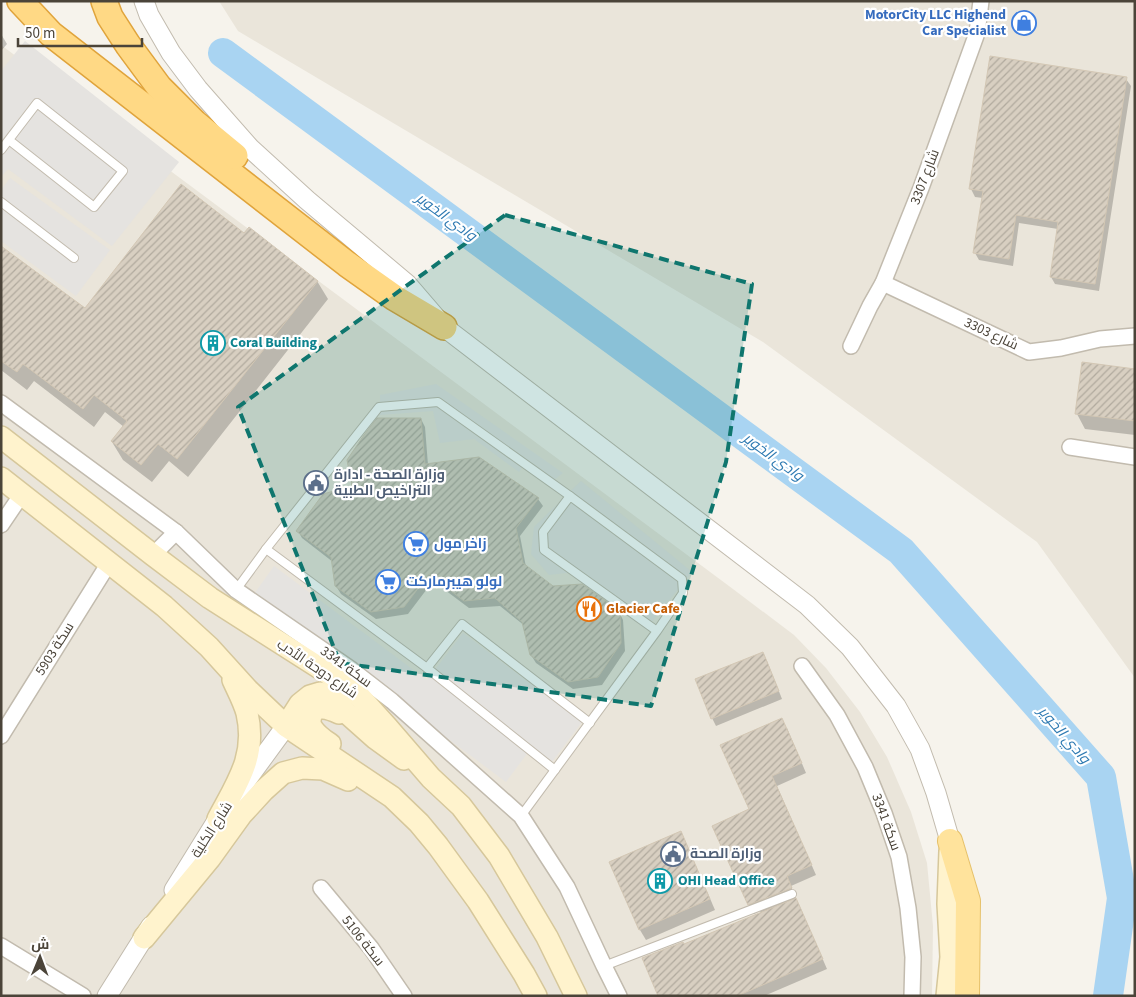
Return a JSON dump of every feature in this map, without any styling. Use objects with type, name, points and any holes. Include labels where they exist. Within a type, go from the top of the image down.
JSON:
[{"type":"highway","points":[[20,1],[51,34],[347,264],[395,298],[444,327]]},
{"type":"highway","points":[[104,1],[110,17],[159,87],[195,123],[374,272],[444,327]]},
{"type":"main road","name":"شارع دوحة الأدب","points":[[1,437],[210,598],[326,672],[360,698],[431,778],[461,806],[499,856],[547,938],[576,996]]},
{"type":"main road","points":[[1,478],[164,606],[209,647],[248,690],[286,726],[392,798]]},
{"type":"main road","points":[[218,819],[244,770],[249,753],[250,733],[246,712],[227,666]]},
{"type":"main road","points":[[286,726],[300,704],[310,696],[320,693],[330,698],[375,738],[431,778]]},
{"type":"main road","points":[[362,726],[328,708],[320,707],[313,711],[310,717],[310,724],[316,733],[372,773],[392,798],[419,823],[438,846],[478,901],[536,996]]},
{"type":"main road","points":[[144,938],[210,858],[241,815],[283,773],[302,768],[323,769],[392,798]]},
{"type":"main road","points":[[948,996],[951,957],[948,904],[950,841]]},
{"type":"main road","points":[[950,841],[968,901],[967,996]]},
{"type":"street","points":[[144,1],[149,15],[175,59],[198,89],[250,148],[307,200],[407,284],[444,327],[807,605],[850,647],[896,706],[920,749],[936,793],[950,841]]},
{"type":"street","name":"3307 شارع","points":[[851,346],[883,283],[921,188],[977,33],[981,1]]},
{"type":"street","name":"3303 شارع","points":[[883,283],[1029,352],[1061,348],[1100,339],[1135,336]]},
{"type":"street","name":"سكة 3341","points":[[1,403],[176,532],[236,590],[352,670],[386,696],[521,816],[532,830],[567,887],[619,996]]},
{"type":"street","points":[[1070,447],[1135,456]]},
{"type":"street","points":[[1,525],[22,494]]},
{"type":"street","points":[[153,555],[176,532]]},
{"type":"street","name":"سكة 5903","points":[[1,736],[108,563]]},
{"type":"street","name":"سكة 3341","points":[[802,666],[837,715],[865,767],[884,813],[898,857],[908,908],[913,957],[912,996]]},
{"type":"street","name":"شارع الكلية","points":[[107,996],[218,819],[286,726]]},
{"type":"street","name":"سكة 5106","points":[[321,888],[371,948],[404,996]]},
{"type":"street","points":[[1,946],[83,996]]},
{"type":"lane","points":[[1,150],[8,140],[37,103],[124,171],[94,207],[8,140]]},
{"type":"lane","points":[[1,202],[74,258]]},
{"type":"lane","points":[[236,590],[266,549],[379,407],[438,402],[682,579],[683,593],[521,816]]},
{"type":"lane","points":[[570,496],[543,532],[544,550],[657,631]]},
{"type":"lane","points":[[266,549],[427,668],[555,770]]},
{"type":"lane","points":[[427,668],[462,624],[590,722]]},
{"type":"lane","points":[[604,966],[792,894]]},
{"type":"highlighted area","points":[[505,215],[752,284],[726,462],[651,706],[340,663],[238,407]]},
{"type":"shaded area","points":[[219,1],[1135,1],[1135,678],[1037,542],[763,342],[238,31]]},
{"type":"shaded area","points":[[25,41],[179,162],[112,246],[8,169],[1,177],[1,71]]},
{"type":"shaded area","points":[[1,45],[794,635],[826,668],[860,712],[887,757],[911,812],[927,863],[933,926],[932,996],[1,996]]},
{"type":"shaded area","points":[[10,178],[110,250],[76,296],[1,241],[1,190]]},
{"type":"shaded area","points":[[436,384],[563,473],[554,480],[527,461],[519,472],[474,439],[440,443],[433,411],[380,415],[380,395]]},
{"type":"shaded area","points":[[581,481],[692,572],[646,629],[574,572],[549,575],[531,554],[534,527]]},
{"type":"shaded area","points":[[274,566],[427,680],[463,633],[582,722],[552,762],[532,747],[506,782],[254,594]]},
{"type":"building","points":[[990,56],[1127,77],[1095,284],[1050,277],[1058,222],[1016,215],[1009,259],[973,253],[983,191],[969,189]]},
{"type":"building","points":[[181,184],[244,233],[249,227],[318,281],[177,459],[158,444],[141,465],[111,441],[127,421],[94,395],[83,409],[23,364],[17,372],[1,361],[1,246],[85,308]]},
{"type":"building","points":[[1082,362],[1135,369],[1135,421],[1075,414]]},
{"type":"building","name":"زاخر مول","points":[[377,418],[421,418],[425,464],[479,457],[539,498],[516,528],[523,563],[553,586],[582,584],[620,611],[621,643],[598,677],[568,682],[530,655],[522,622],[495,598],[464,601],[429,574],[404,607],[371,612],[335,586],[331,557],[296,531],[323,494],[352,486],[347,460]]},
{"type":"building","points":[[763,652],[779,691],[711,719],[695,679]]},
{"type":"building","points":[[782,718],[802,763],[772,776],[812,865],[787,876],[792,888],[748,905],[712,826],[749,809],[720,745]]},
{"type":"building","name":"OHI Head Office","points":[[681,831],[710,899],[639,930],[609,862]]},
{"type":"building","points":[[796,898],[823,959],[737,996],[658,996],[642,958],[683,942],[684,944]]},
{"type":"waterway","name":"وادي الخوير","points":[[223,53],[901,551],[1101,777],[1122,898],[1108,996]]},
{"type":"place","name":"MotorCity LLC Highend Car Specialist","points":[[1024,23]]},
{"type":"place","name":"Coral Building","points":[[213,343]]},
{"type":"place","name":"وزارة الصحة - ادارة التراخيص الطبية","points":[[316,483]]},
{"type":"place","name":"زاخر مول","points":[[416,544]]},
{"type":"place","name":"لولو هيبرماركت","points":[[388,582]]},
{"type":"place","name":"Glacier Cafe","points":[[589,609]]},
{"type":"place","name":"وزارة الصحة","points":[[673,854]]},
{"type":"place","name":"OHI Head Office","points":[[660,881]]}]
